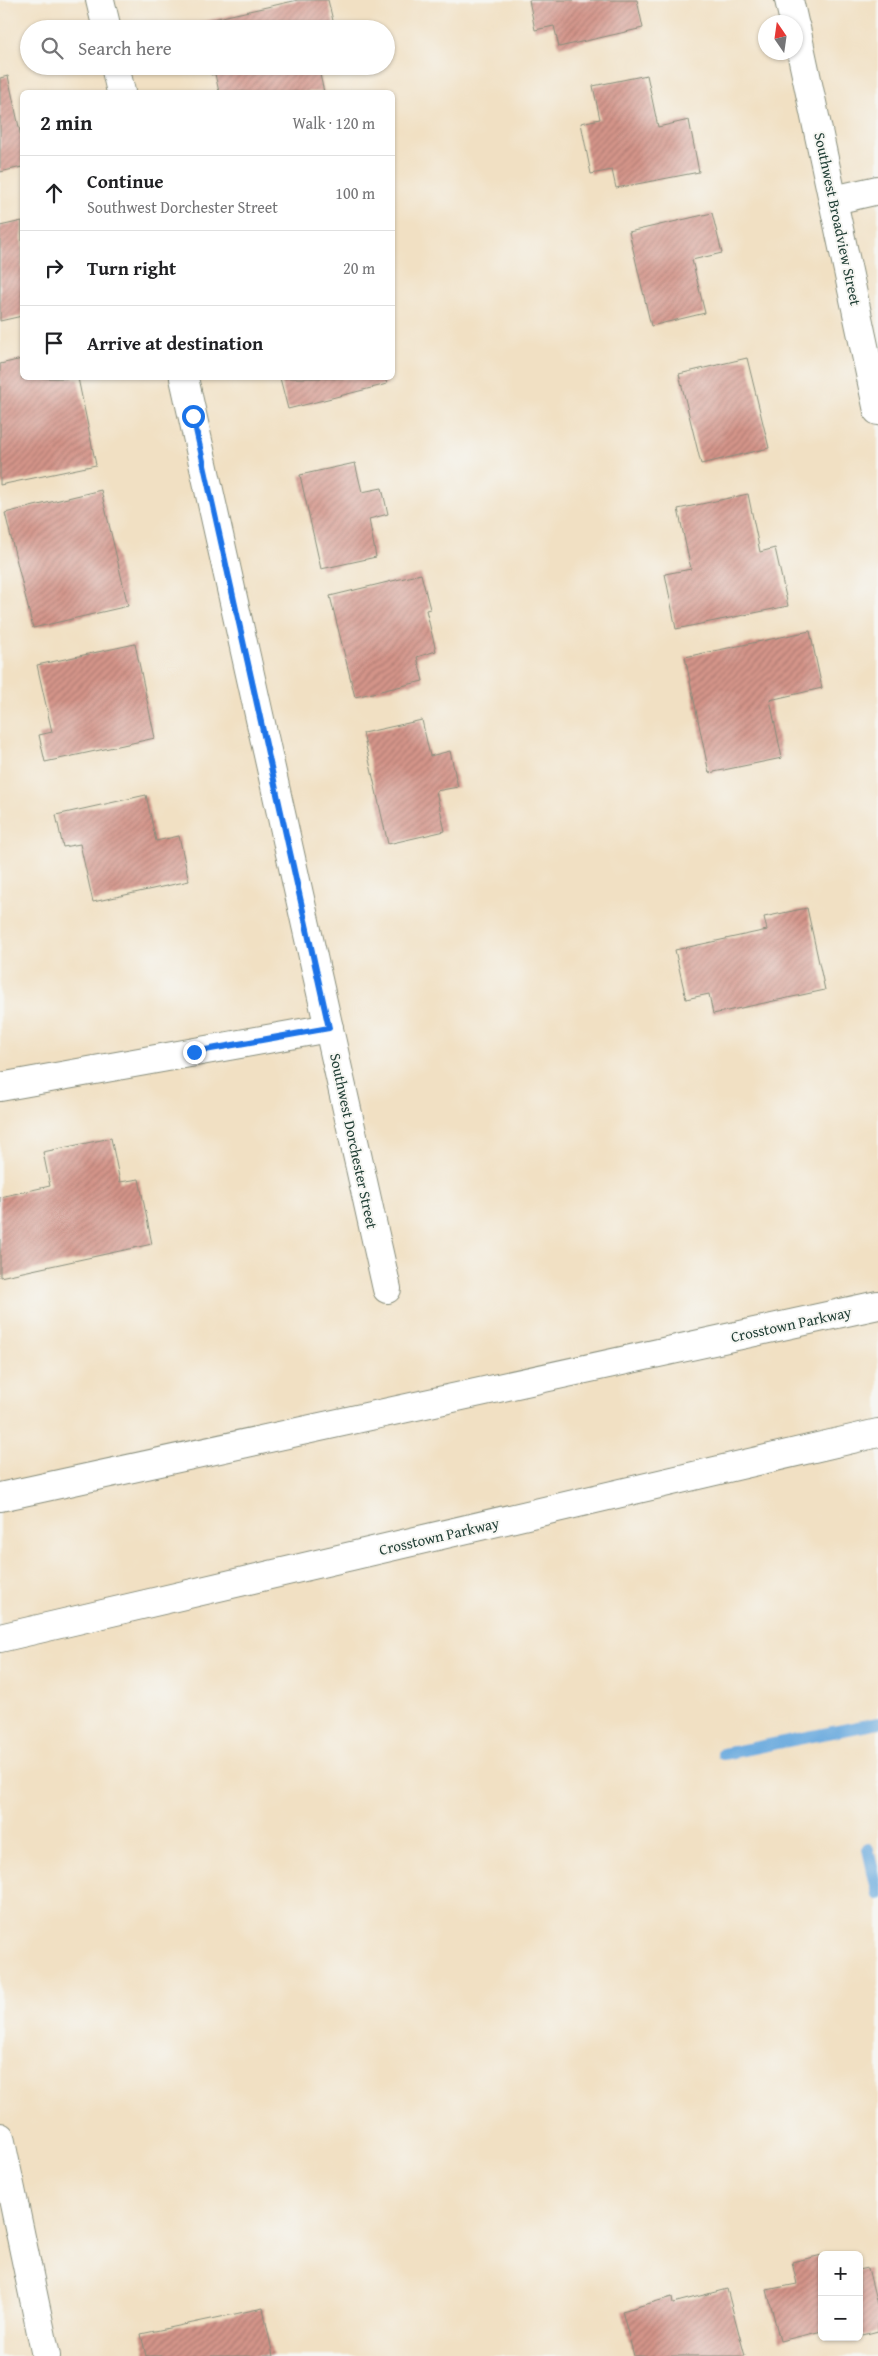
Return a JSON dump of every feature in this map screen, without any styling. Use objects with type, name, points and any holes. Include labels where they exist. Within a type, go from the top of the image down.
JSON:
[{"type":"main road","points":[[100,0],[105,20]]},
{"type":"main road","points":[[789,0],[792,15]]},
{"type":"main road","name":"Southwest Broadview Street","points":[[803,60],[878,411]]},
{"type":"main road","points":[[117,75],[121,90]]},
{"type":"main road","points":[[834,200],[878,190]]},
{"type":"main road","name":"Southwest Dorchester Street","points":[[184,380],[387,1289]]},
{"type":"main road","points":[[0,1087],[329,1028]]},
{"type":"main road","name":"Crosstown Parkway","points":[[0,1497],[878,1305]]},
{"type":"main road","name":"Crosstown Parkway","points":[[0,1638],[878,1433]]},
{"type":"main road","points":[[2,2154],[46,2356]]},
{"type":"building","points":[[298,0],[328,0],[333,20],[209,20]]},
{"type":"building","points":[[529,0],[637,0],[643,28],[559,47],[554,26],[535,30]]},
{"type":"building","points":[[215,75],[320,75],[324,90],[219,90]]},
{"type":"building","points":[[647,75],[658,127],[689,120],[699,172],[616,188],[612,170],[591,174],[581,123],[600,119],[593,86]]},
{"type":"building","points":[[8,76],[20,132],[20,167],[0,172],[0,78]]},
{"type":"building","points":[[712,213],[722,253],[692,260],[705,313],[651,326],[629,232]]},
{"type":"building","points":[[20,221],[20,316],[0,321],[0,226]]},
{"type":"building","points":[[747,358],[769,448],[701,464],[679,374]]},
{"type":"building","points":[[20,359],[20,380],[78,380],[96,465],[0,485],[0,364]]},
{"type":"building","points":[[281,380],[386,380],[387,384],[288,409]]},
{"type":"building","points":[[355,463],[362,492],[382,488],[388,514],[369,519],[376,557],[321,569],[300,475]]},
{"type":"building","points":[[101,490],[128,606],[33,628],[5,513]]},
{"type":"building","points":[[748,494],[760,552],[775,548],[788,606],[676,629],[665,574],[691,569],[678,509]]},
{"type":"building","points":[[421,574],[430,609],[426,610],[436,651],[417,657],[423,681],[355,697],[330,596]]},
{"type":"building","points":[[810,631],[822,688],[770,700],[782,758],[709,773],[685,657]]},
{"type":"building","points":[[135,644],[155,738],[45,762],[39,735],[52,732],[37,665]]},
{"type":"building","points":[[422,720],[430,756],[450,751],[458,787],[436,791],[445,831],[388,844],[363,733]]},
{"type":"building","points":[[146,795],[156,841],[179,836],[189,881],[93,902],[80,844],[63,847],[56,815]]},
{"type":"building","points":[[807,908],[825,990],[713,1014],[709,994],[686,999],[675,950],[767,930],[764,917]]},
{"type":"building","points":[[111,1138],[120,1182],[139,1179],[152,1244],[0,1277],[0,1197],[50,1186],[43,1152]]},
{"type":"building","points":[[818,2256],[818,2332],[780,2341],[767,2290],[797,2284],[792,2262]]},
{"type":"building","points":[[868,2268],[878,2308],[878,2331],[863,2335],[863,2296],[863,2269]]},
{"type":"building","points":[[727,2289],[745,2356],[634,2356],[622,2311],[672,2297],[673,2303]]},
{"type":"building","points":[[263,2308],[273,2356],[146,2356],[141,2334]]},
{"type":"waterway","points":[[723,1754],[878,1723]]},
{"type":"waterway","points":[[868,1849],[878,1894]]},
{"type":"route","points":[[193,416],[329,1028],[194,1052]]}]
